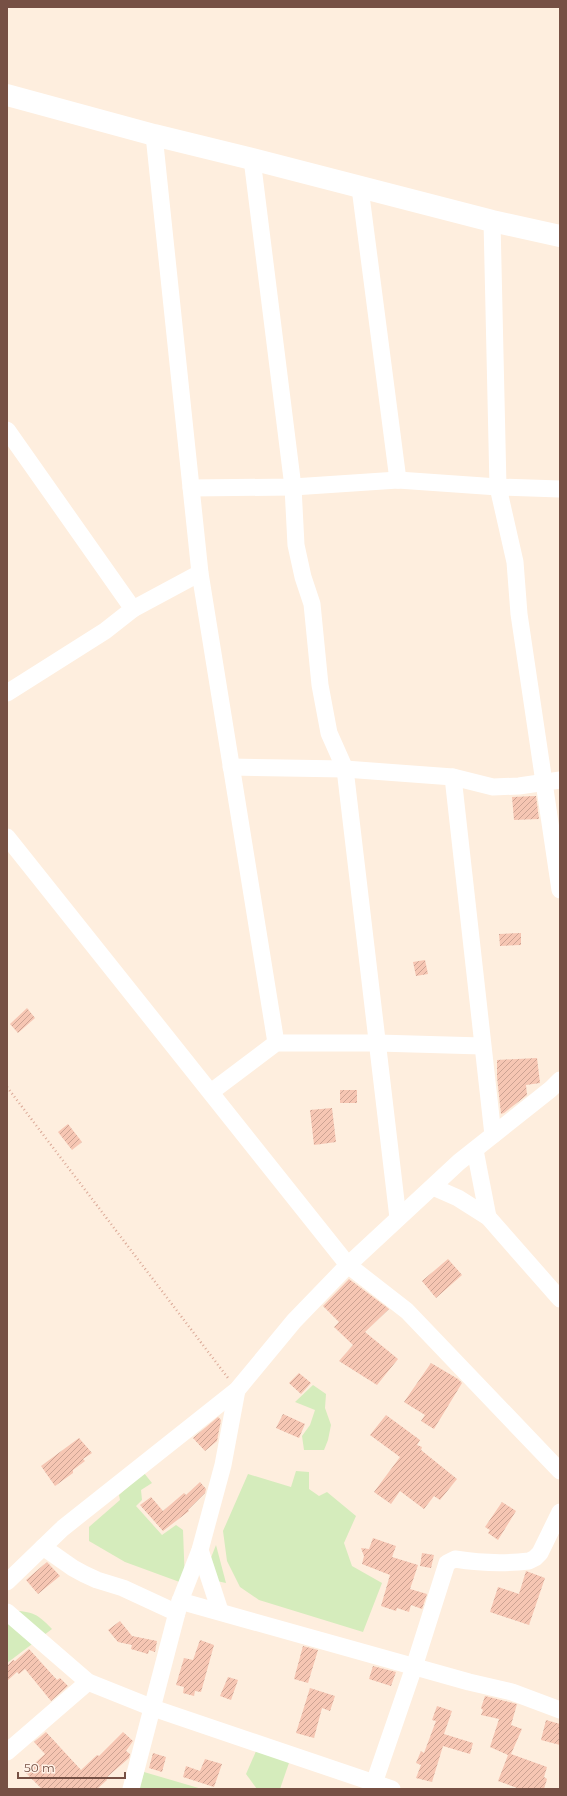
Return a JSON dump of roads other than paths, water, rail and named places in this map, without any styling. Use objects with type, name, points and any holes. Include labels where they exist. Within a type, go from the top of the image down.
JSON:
[{"type":"street","points":[[7,95],[154,135],[360,188],[492,221],[560,236]]},
{"type":"street","points":[[154,135],[200,573],[276,1043]]},
{"type":"street","points":[[252,159],[293,487],[296,545],[303,577],[312,604],[320,684],[329,734],[345,769],[398,1218]]},
{"type":"street","points":[[360,188],[398,480]]},
{"type":"street","points":[[492,221],[498,487],[515,562],[519,614],[560,890]]},
{"type":"street","points":[[7,430],[133,609]]},
{"type":"street","points":[[191,488],[293,487],[398,480],[498,487],[560,489]]},
{"type":"street","points":[[7,693],[105,631],[133,609],[200,573]]},
{"type":"street","points":[[231,767],[345,769],[452,777],[493,787],[519,786],[560,780]]},
{"type":"street","points":[[452,777],[493,1135]]},
{"type":"street","points":[[7,837],[348,1265],[406,1311],[560,1471]]},
{"type":"street","points":[[211,1092],[276,1043],[378,1043],[482,1046]]},
{"type":"street","points":[[7,1582],[63,1528],[237,1390],[290,1327],[348,1265],[398,1218],[475,1150],[551,1089],[560,1080]]},
{"type":"street","points":[[475,1150],[488,1218]]},
{"type":"street","points":[[433,1187],[458,1198],[488,1218],[560,1299]]},
{"type":"street","points":[[131,1789],[179,1607],[200,1550],[223,1465],[237,1390]]},
{"type":"street","points":[[373,1786],[414,1667],[447,1563],[455,1559],[465,1562],[489,1564],[529,1561],[540,1553],[560,1512]]},
{"type":"street","points":[[43,1547],[72,1568],[97,1580],[179,1607],[220,1612],[414,1667],[512,1692],[560,1710]]},
{"type":"street","points":[[200,1550],[220,1612]]},
{"type":"street","points":[[7,1612],[88,1682],[153,1708],[373,1786],[392,1789]]},
{"type":"street","points":[[7,1752],[88,1682]]}]
